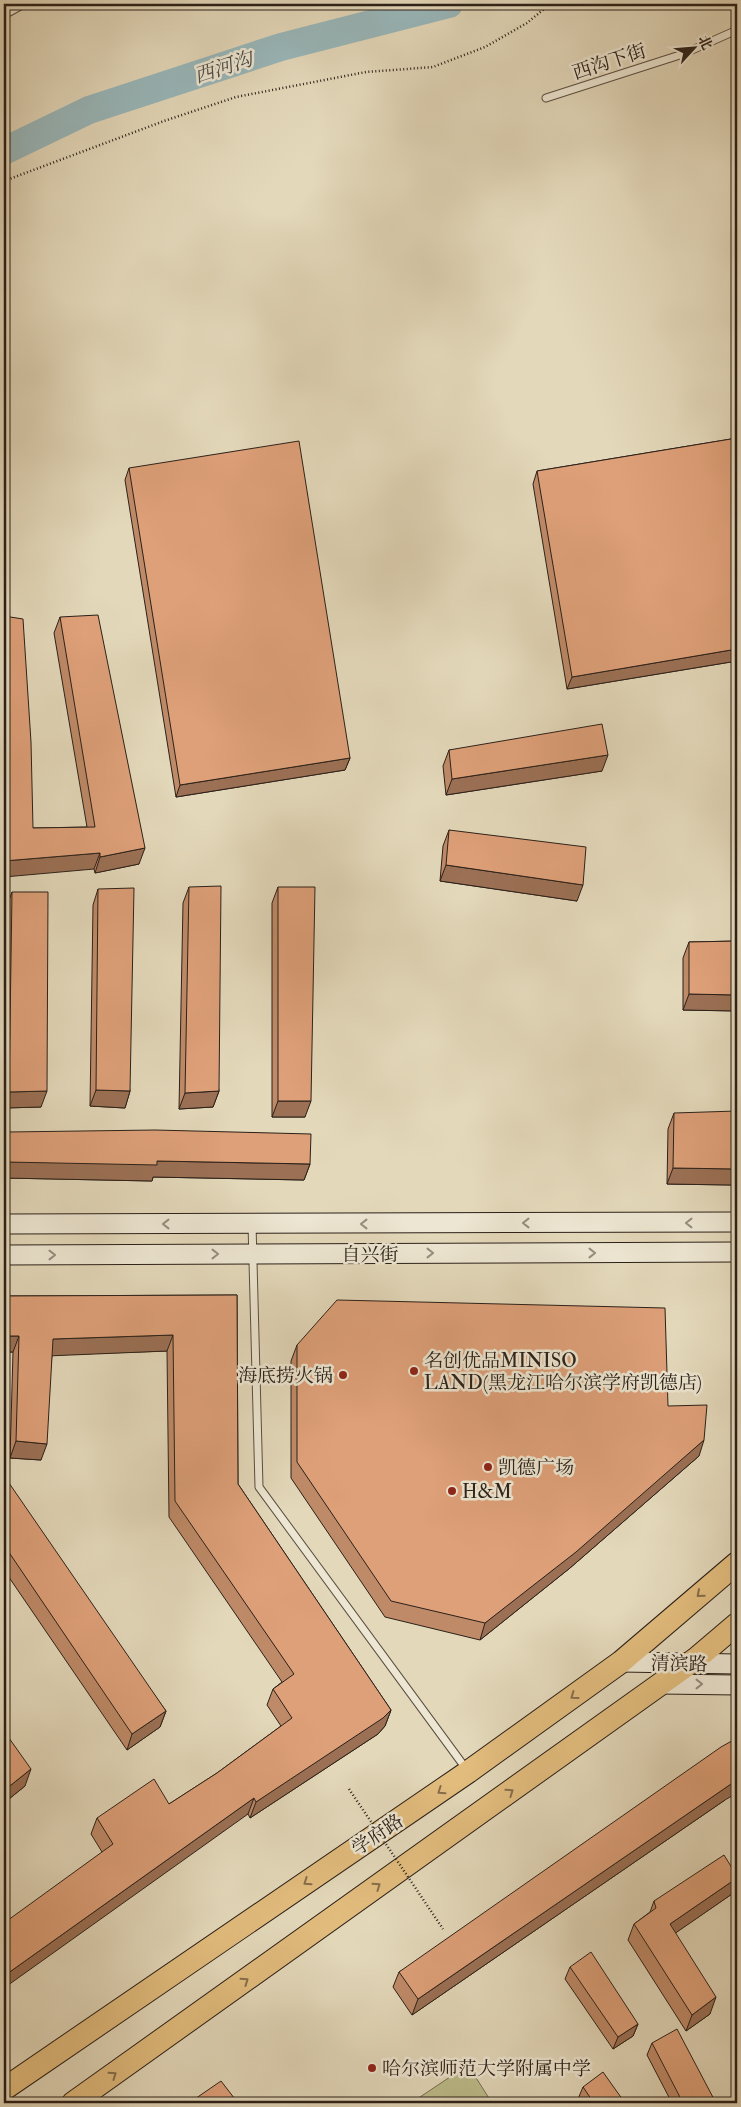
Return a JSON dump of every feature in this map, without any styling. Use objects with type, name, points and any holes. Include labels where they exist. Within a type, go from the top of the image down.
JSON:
[{"type":"highway","name":"学府路","points":[[4,2089],[468,1772],[621,1662],[737,1563]]},
{"type":"highway","points":[[73,2103],[690,1664],[737,1624]]},
{"type":"main road","name":"自兴街","points":[[4,1224],[737,1222]]},
{"type":"main road","name":"自兴街","points":[[4,1255],[737,1252]]},
{"type":"main road","name":"清滨路","points":[[621,1662],[737,1664]]},
{"type":"main road","name":"清滨路","points":[[661,1684],[737,1685]]},
{"type":"lane","points":[[4,15],[24,4]]},
{"type":"lane","name":"西沟下街","points":[[546,98],[682,54],[737,30]]},
{"type":"lane","points":[[252,1224],[259,1487],[468,1772]]},
{"type":"path","points":[[4,181],[164,120],[236,97],[366,72],[433,66],[485,47],[527,23],[550,4]]},
{"type":"path","points":[[349,1789],[443,1929]]},
{"type":"green space","points":[[468,2065],[492,2103],[411,2103]]},
{"type":"building","points":[[737,438],[737,649],[572,677],[537,471]]},
{"type":"building","points":[[299,441],[350,758],[180,785],[129,468]]},
{"type":"building","points":[[98,615],[145,848],[100,857],[100,853],[4,861],[4,616],[23,619],[31,742],[33,828],[95,827],[60,617]]},
{"type":"building","points":[[602,724],[608,755],[452,779],[449,750]]},
{"type":"building","points":[[449,830],[586,847],[583,885],[446,865]]},
{"type":"building","points":[[221,886],[219,1091],[185,1093],[189,887]]},
{"type":"building","points":[[278,887],[315,887],[311,1101],[278,1101]]},
{"type":"building","points":[[134,888],[130,1091],[96,1090],[98,889]]},
{"type":"building","points":[[12,892],[48,892],[47,1091],[9,1092]]},
{"type":"building","points":[[737,941],[737,995],[689,994],[689,942]]},
{"type":"building","points":[[737,1111],[737,1169],[673,1168],[674,1113]]},
{"type":"building","points":[[155,1130],[311,1134],[310,1164],[157,1161],[157,1165],[6,1162],[8,1132]]},
{"type":"building","points":[[237,1295],[238,1484],[391,1710],[383,1718],[256,1802],[254,1798],[4,1976],[4,1923],[113,1844],[97,1818],[154,1779],[169,1804],[217,1773],[292,1718],[273,1689],[294,1674],[175,1501],[173,1335],[53,1339],[47,1444],[16,1441],[19,1336],[4,1336],[4,1296]]},
{"type":"building","name":"凯德广场","points":[[337,1300],[665,1308],[668,1406],[707,1405],[704,1440],[576,1552],[485,1623],[391,1601],[297,1462],[297,1345]]},
{"type":"building","points":[[9,1483],[166,1711],[132,1734],[4,1545],[4,1486]]},
{"type":"building","points":[[4,1731],[31,1769],[6,1789],[4,1786]]},
{"type":"building","points":[[737,1738],[737,1781],[418,1999],[399,1972],[721,1747]]},
{"type":"building","points":[[724,1855],[737,1878],[670,1924],[716,1997],[692,2015],[634,1924],[656,1908],[654,1901]]},
{"type":"building","points":[[591,1952],[638,2024],[618,2037],[570,1967]]},
{"type":"building","points":[[677,2029],[716,2103],[683,2103],[652,2043]]},
{"type":"building","points":[[603,2072],[625,2103],[594,2103],[583,2087]]},
{"type":"building","points":[[221,2081],[238,2103],[189,2103]]},
{"type":"waterway","name":"西河沟","points":[[4,151],[89,110],[281,47],[449,4]]},
{"type":"place","name":"名创优品MINISO LAND(黑龙江哈尔滨学府凯德店)","points":[[414,1371]]},
{"type":"place","name":"海底捞火锅","points":[[343,1375]]},
{"type":"place","name":"凯德广场","points":[[488,1467]]},
{"type":"place","name":"H&M","points":[[452,1491]]},
{"type":"place","name":"哈尔滨师范大学附属中学","points":[[372,2068]]}]
